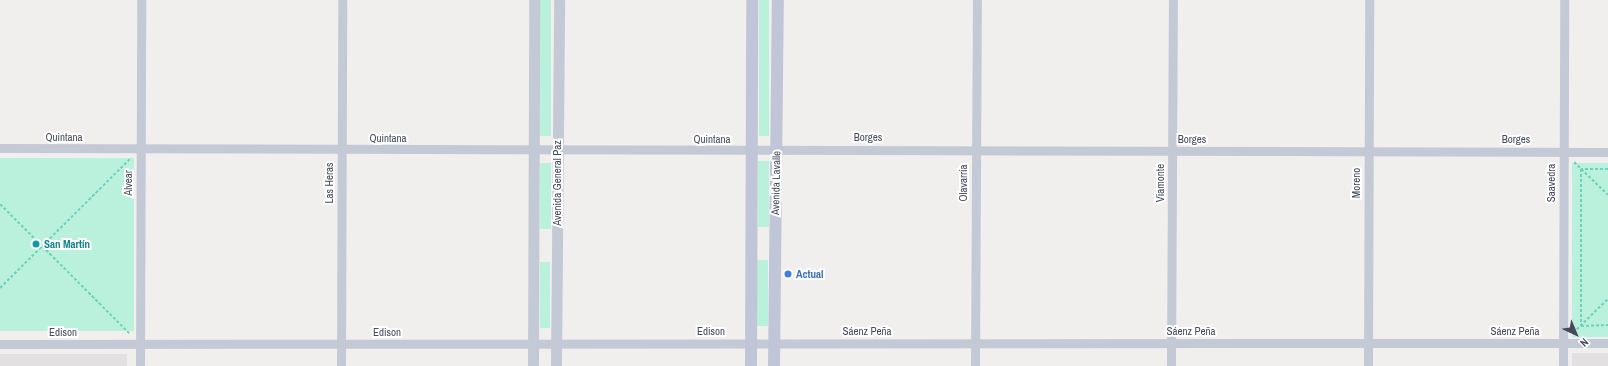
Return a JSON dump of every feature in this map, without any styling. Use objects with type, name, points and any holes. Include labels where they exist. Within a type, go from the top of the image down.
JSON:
[{"type":"main road","points":[[751,366],[752,0]]},
{"type":"main road","name":"Avenida Lavalle","points":[[774,366],[778,0]]},
{"type":"street","name":"Alvear","points":[[140,366],[141,0]]},
{"type":"street","name":"Las Heras","points":[[341,366],[342,0]]},
{"type":"street","points":[[533,366],[534,0]]},
{"type":"street","name":"Avenida General Paz","points":[[556,366],[556,150],[559,0]]},
{"type":"street","name":"Olavarría","points":[[974,366],[977,0]]},
{"type":"street","name":"Viamonte","points":[[1172,366],[1173,0]]},
{"type":"street","name":"Moreno","points":[[1368,366],[1369,0]]},
{"type":"street","name":"Saavedra","points":[[1563,366],[1564,0]]},
{"type":"street","name":"Quintana","points":[[0,148],[752,151],[776,149]]},
{"type":"street","name":"Borges","points":[[776,149],[1608,152]]},
{"type":"street","name":"Edison","points":[[0,344],[774,343]]},
{"type":"street","name":"Sáenz Peña","points":[[774,343],[1608,343]]},
{"type":"path","points":[[0,288],[141,149]]},
{"type":"path","points":[[1563,152],[1608,195]]},
{"type":"path","points":[[1581,169],[1608,169]]},
{"type":"path","points":[[1581,169],[1581,326]]},
{"type":"path","points":[[0,204],[140,344]]},
{"type":"path","points":[[1563,343],[1608,299]]},
{"type":"path","points":[[1581,326],[1608,326]]},
{"type":"shaded area","points":[[1572,353],[1608,353],[1608,366],[1572,366]]},
{"type":"shaded area","points":[[0,354],[127,354],[127,366],[0,366]]},
{"type":"green space","points":[[540,0],[551,0],[551,136],[540,136]]},
{"type":"green space","points":[[759,0],[769,0],[769,136],[759,136]]},
{"type":"green space","points":[[0,158],[134,158],[134,331],[0,331]]},
{"type":"green space","points":[[758,161],[769,161],[769,227],[758,227]]},
{"type":"green space","points":[[540,163],[551,163],[551,229],[540,229]]},
{"type":"green space","points":[[1572,163],[1608,163],[1608,337],[1572,337]]},
{"type":"green space","points":[[757,260],[768,260],[768,326],[757,326]]},
{"type":"green space","points":[[540,262],[550,262],[550,328],[540,328]]},
{"type":"place","name":"San Martín","points":[[36,244]]},
{"type":"place","name":"Actual","points":[[788,274]]}]
